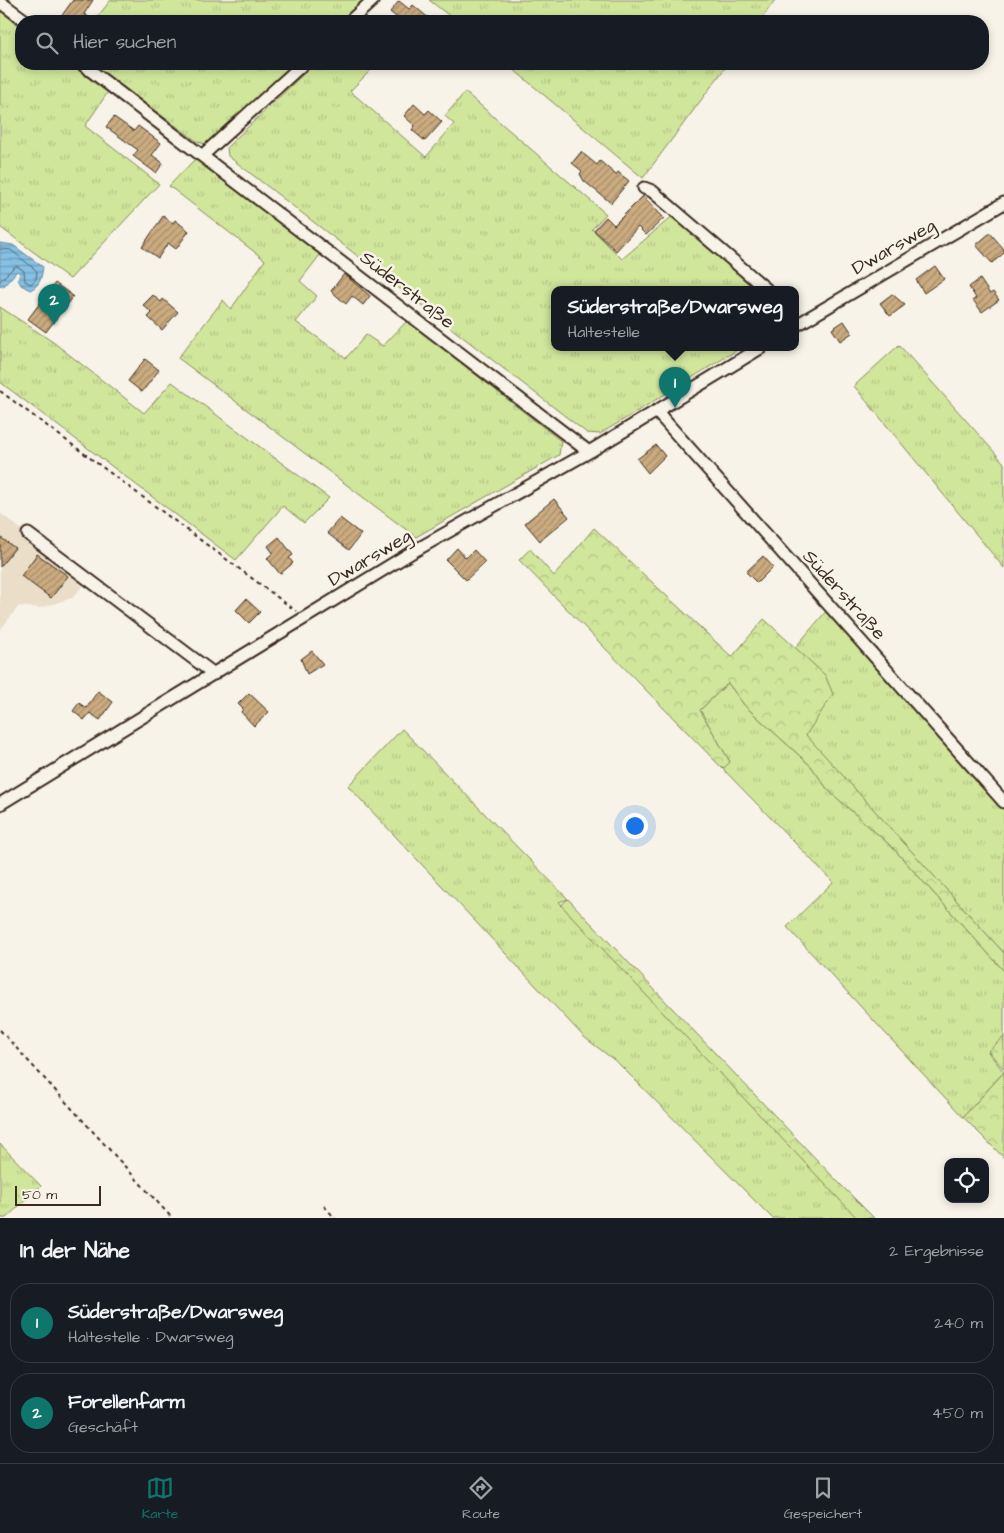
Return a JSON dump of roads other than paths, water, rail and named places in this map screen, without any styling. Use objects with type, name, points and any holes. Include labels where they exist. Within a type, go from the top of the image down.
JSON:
[{"type":"street","points":[[357,15],[373,0]]},
{"type":"street","points":[[0,2],[18,15]]},
{"type":"street","name":"Süderstraße","points":[[90,70],[589,452]]},
{"type":"street","points":[[203,155],[296,70]]},
{"type":"street","points":[[644,188],[652,190],[763,286]]},
{"type":"street","name":"Dwarsweg","points":[[799,320],[1004,203]]},
{"type":"street","name":"Dwarsweg","points":[[0,804],[409,554],[658,412],[756,351]]},
{"type":"street","name":"Süderstraße","points":[[658,412],[1004,802]]},
{"type":"street","points":[[28,534],[214,674]]},
{"type":"water","points":[[0,243],[13,245],[43,267],[40,281],[36,286],[30,290],[21,285],[18,279],[20,273],[17,271],[3,287],[0,286]]},
{"type":"place","name":"Forellenfarm","points":[[54,325]]},
{"type":"place","name":"Süderstraße/Dwarsweg","points":[[675,408]]}]
